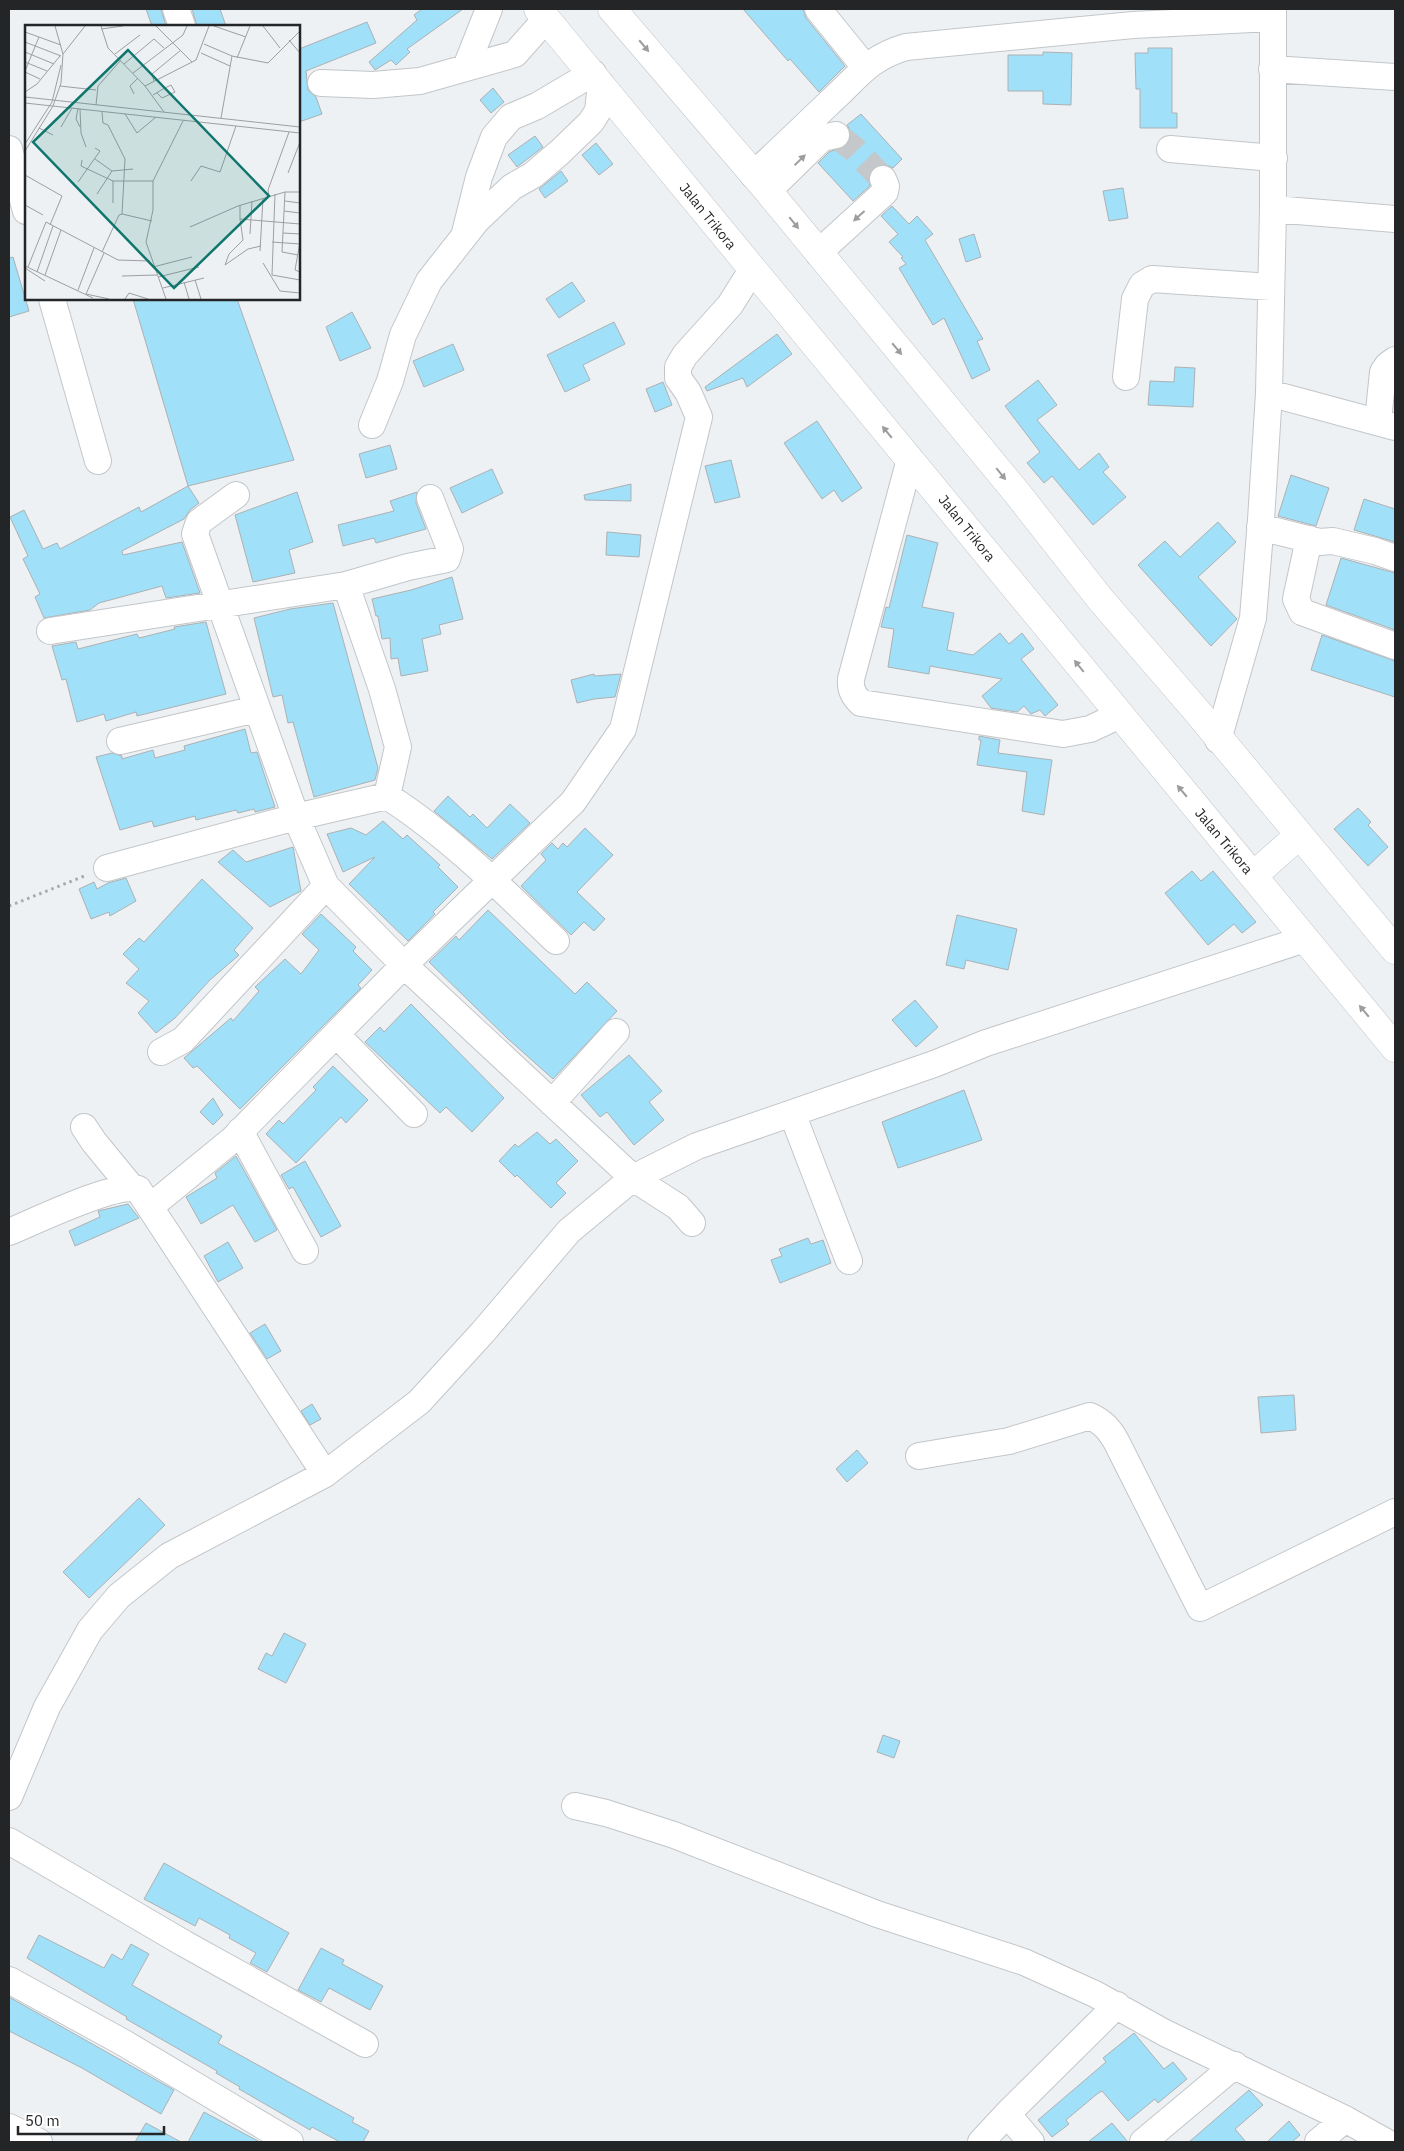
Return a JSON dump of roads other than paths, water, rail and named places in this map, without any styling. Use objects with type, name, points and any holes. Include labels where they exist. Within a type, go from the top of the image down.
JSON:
[{"type":"main road","points":[[612,9],[760,183],[1011,486],[1101,600],[1395,950]]},
{"type":"main road","name":"Jalan Trikora","points":[[542,14],[597,78],[752,270],[910,458],[1395,1048]]},
{"type":"main road","points":[[1253,876],[1298,836]]},
{"type":"street","points":[[176,9],[182,25]]},
{"type":"street","points":[[466,67],[489,9]]},
{"type":"street","points":[[818,9],[865,67]]},
{"type":"street","points":[[322,83],[373,85],[420,81],[515,54],[542,14]]},
{"type":"street","points":[[760,183],[865,67],[890,52],[906,47],[1133,25],[1273,14],[1274,158],[1269,393],[1260,527],[1253,618],[1218,740]]},
{"type":"street","points":[[1272,69],[1395,77]]},
{"type":"street","points":[[372,424],[390,381],[403,335],[429,281],[477,220],[512,187],[532,175],[591,122],[598,111],[597,78],[511,117],[494,137],[479,177],[464,236]]},
{"type":"street","points":[[760,183],[822,138],[836,135]]},
{"type":"street","points":[[9,149],[25,207]]},
{"type":"street","points":[[1170,149],[1274,158]]},
{"type":"street","points":[[818,254],[885,192],[886,186],[883,179]]},
{"type":"street","points":[[1273,209],[1395,219]]},
{"type":"street","points":[[150,1207],[240,1131],[404,965],[573,802],[622,729],[698,417],[688,392],[678,378],[678,367],[685,356],[730,305],[752,270]]},
{"type":"street","points":[[1126,378],[1135,299],[1142,285],[1152,279],[1271,287]]},
{"type":"street","points":[[52,300],[98,461]]},
{"type":"street","points":[[1269,393],[1386,424],[1383,372],[1395,360]]},
{"type":"street","points":[[910,458],[851,679],[850,686],[854,696],[861,703],[1063,734],[1090,729],[1120,715]]},
{"type":"street","points":[[236,495],[199,522],[195,534],[296,817],[326,886],[404,965],[633,1178],[678,1207],[692,1223]]},
{"type":"street","points":[[50,631],[346,585],[408,567],[446,559],[450,550],[430,498]]},
{"type":"street","points":[[1260,527],[1320,542],[1333,542],[1395,558]]},
{"type":"street","points":[[1309,539],[1296,599],[1302,612],[1395,646]]},
{"type":"street","points":[[346,585],[385,696],[398,747],[387,796]]},
{"type":"street","points":[[120,740],[258,709]]},
{"type":"street","points":[[107,868],[296,817],[387,796],[408,809],[492,880],[556,941]]},
{"type":"street","points":[[162,1052],[183,1040],[326,886]]},
{"type":"street","points":[[9,1797],[15,1764],[90,1630],[119,1596],[169,1556],[325,1474],[419,1402],[483,1332],[569,1231],[633,1178],[697,1146],[934,1064],[986,1044],[1305,939]]},
{"type":"street","points":[[552,1103],[616,1032]]},
{"type":"street","points":[[336,1034],[414,1114]]},
{"type":"street","points":[[792,1113],[849,1261]]},
{"type":"street","points":[[84,1127],[131,1187]]},
{"type":"street","points":[[240,1131],[305,1251]]},
{"type":"street","points":[[9,1232],[112,1190],[131,1187],[138,1189],[325,1474]]},
{"type":"street","points":[[919,1456],[1009,1441],[1090,1416],[1100,1421],[1108,1427],[1116,1441],[1200,1608],[1395,1512]]},
{"type":"street","points":[[575,1806],[606,1813],[674,1835],[877,1914],[1024,1962],[1117,2005],[1165,2033],[1345,2119],[1386,2142]]},
{"type":"street","points":[[9,1841],[185,1944],[365,2044]]},
{"type":"street","points":[[9,1980],[124,2043],[290,2142]]},
{"type":"street","points":[[981,2142],[1117,2005]]},
{"type":"street","points":[[1143,2142],[1235,2065]]},
{"type":"street","points":[[1007,2114],[1031,2142]]},
{"type":"street","points":[[1318,2142],[1345,2119]]},
{"type":"street","points":[[9,2127],[39,2142]]},
{"type":"tunnel","points":[[836,135],[854,149],[883,179]]}]
